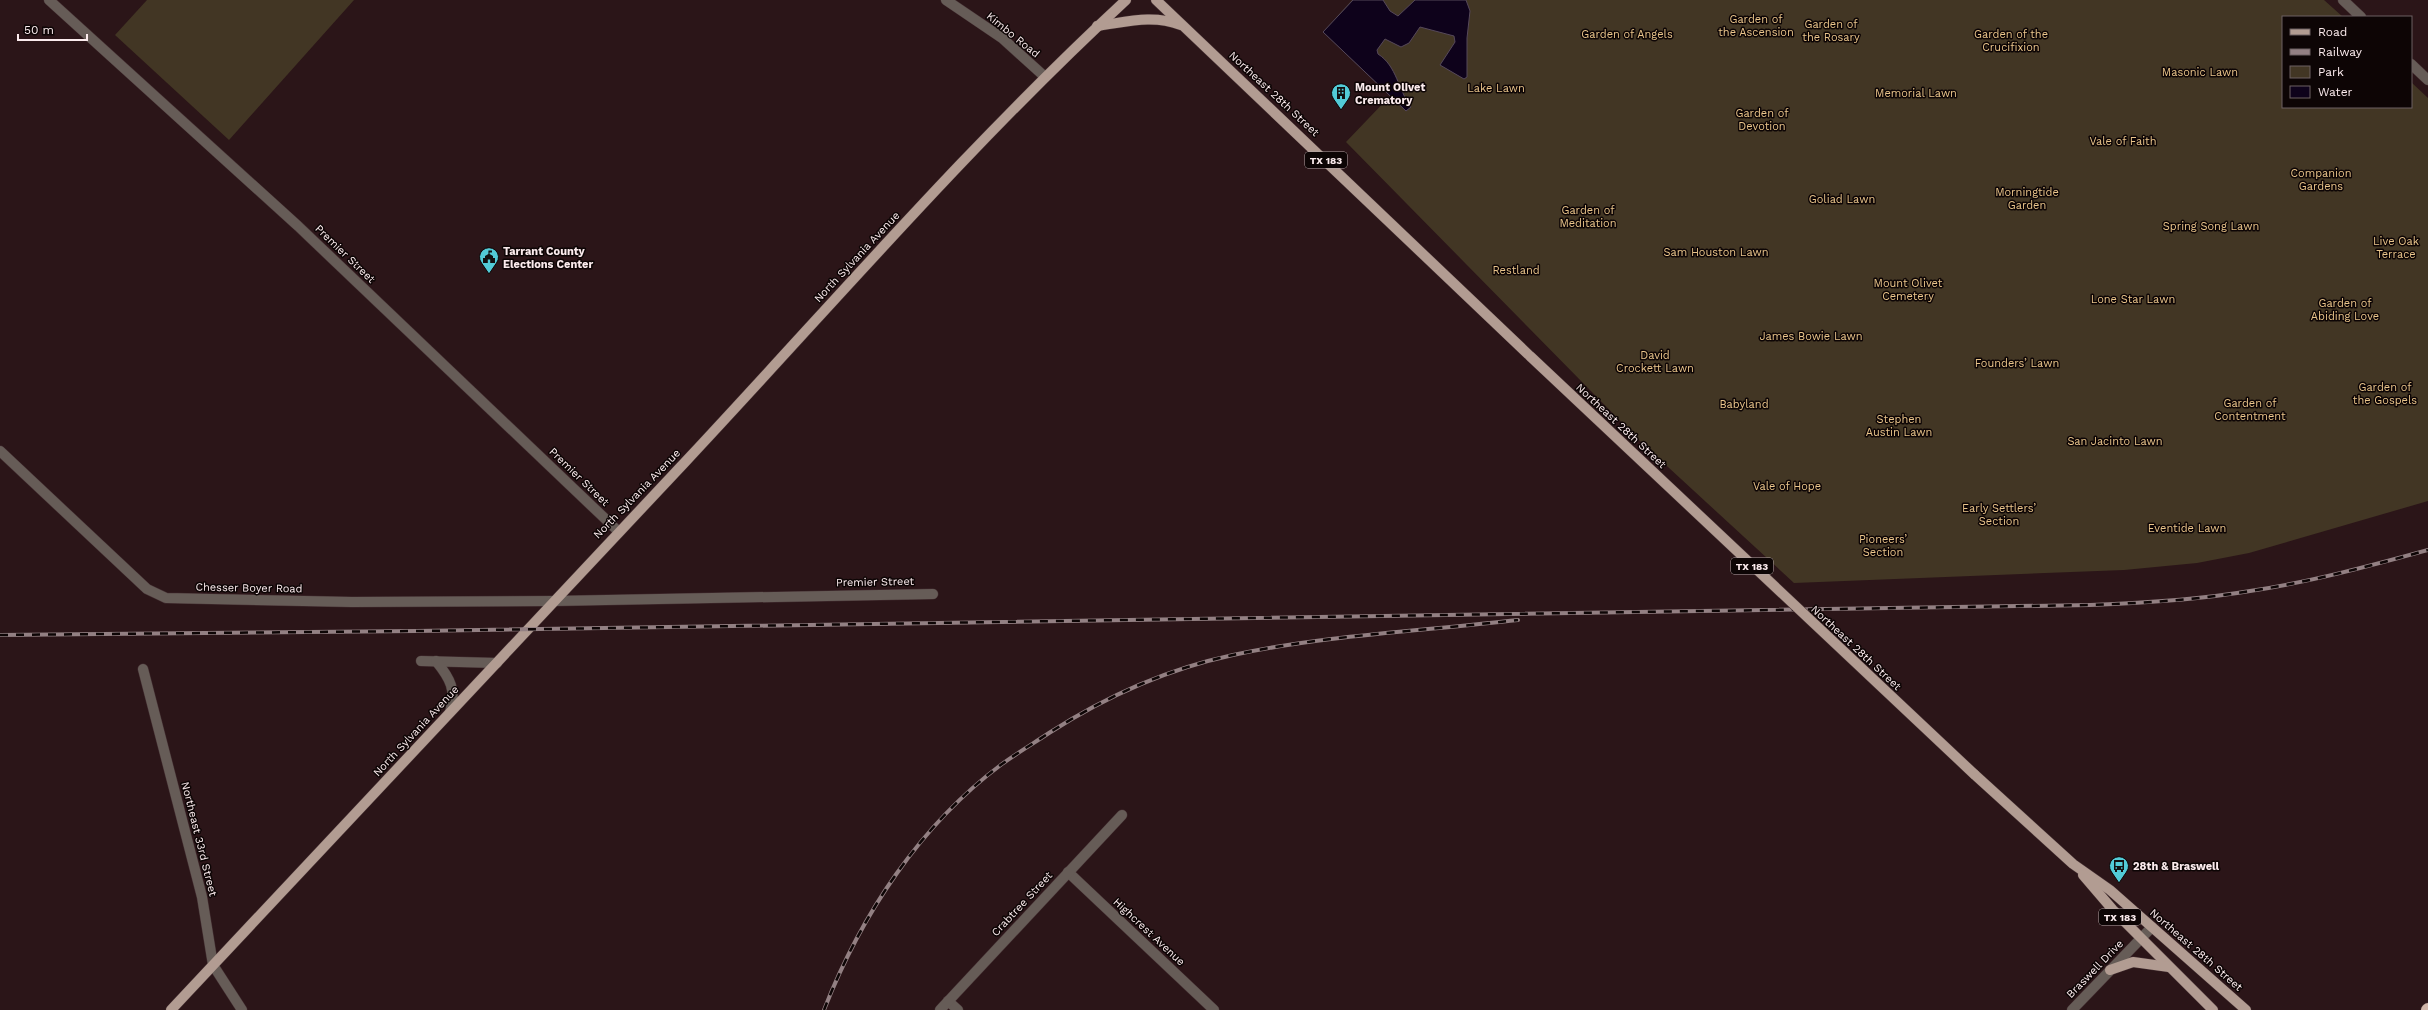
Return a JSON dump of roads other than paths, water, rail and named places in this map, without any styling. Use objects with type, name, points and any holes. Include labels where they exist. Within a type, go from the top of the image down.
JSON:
[{"type":"main road","name":"North Sylvania Avenue","points":[[171,1010],[497,663],[618,531],[1044,76],[1126,0]]},
{"type":"main road","name":"Northeast 28th Street","points":[[1156,0],[1531,357],[1974,774],[2073,864],[2141,938],[2213,1010]]},
{"type":"main road","points":[[1097,26],[1143,18],[1158,18],[1186,27]]},
{"type":"main road","name":"Northeast 28th Street","points":[[2073,864],[2110,890],[2246,1010]]},
{"type":"main road","points":[[2110,970],[2133,962],[2169,967]]},
{"type":"street","name":"Premier Street","points":[[49,0],[298,226],[618,531]]},
{"type":"street","name":"Kimbo Road","points":[[946,0],[1002,38],[1044,76]]},
{"type":"street","points":[[2343,0],[2360,16]]},
{"type":"street","points":[[2412,65],[2428,80]]},
{"type":"street","name":"Chesser Boyer Road","points":[[0,451],[147,589],[166,598],[352,602],[554,601]]},
{"type":"street","name":"Premier Street","points":[[554,601],[933,594]]},
{"type":"street","points":[[421,661],[497,663]]},
{"type":"street","points":[[436,661],[448,676],[453,689],[453,702],[450,712]]},
{"type":"street","name":"Northeast 33rd Street","points":[[143,669],[202,897],[213,965],[242,1010]]},
{"type":"street","name":"Crabtree Street","points":[[940,1010],[1122,815]]},
{"type":"street","name":"Highcrest Avenue","points":[[1068,872],[1214,1010]]},
{"type":"street","name":"Braswell Drive","points":[[2072,1010],[2152,927]]},
{"type":"street","points":[[948,1001],[958,1010]]},
{"type":"water","points":[[1353,0],[1383,0],[1390,11],[1398,16],[1415,0],[1466,0],[1470,11],[1467,38],[1467,77],[1464,79],[1440,65],[1455,42],[1454,36],[1420,27],[1409,43],[1401,47],[1385,39],[1377,50],[1378,54],[1389,65],[1411,107],[1406,111],[1323,32]]},
{"type":"railway","points":[[0,635],[416,631],[2090,605],[2170,601],[2250,591],[2362,568],[2428,550]]},
{"type":"railway","points":[[824,1010],[856,940],[875,906],[896,874],[919,844],[972,788],[1002,764],[1070,720],[1114,696],[1161,676],[1184,668],[1233,655],[1268,648],[1339,638],[1518,620]]},
{"type":"place","name":"Mount Olivet Crematory","points":[[1341,110]]},
{"type":"place","name":"Tarrant County Elections Center","points":[[489,274]]},
{"type":"place","name":"28th & Braswell","points":[[2119,883]]},
{"type":"park label","name":"Garden of the Ascension","points":[[1756,25]]},
{"type":"park label","name":"Garden of the Rosary","points":[[1831,30]]},
{"type":"park label","name":"Garden of Angels","points":[[1627,34]]},
{"type":"park label","name":"Garden of the Crucifixion","points":[[2011,40]]},
{"type":"park label","name":"Masonic Lawn","points":[[2200,72]]},
{"type":"park label","name":"Lake Lawn","points":[[1496,88]]},
{"type":"park label","name":"Memorial Lawn","points":[[1916,93]]},
{"type":"park label","name":"Garden of Devotion","points":[[1762,119]]},
{"type":"park label","name":"Vale of Faith","points":[[2123,141]]},
{"type":"park label","name":"Companion Gardens","points":[[2321,179]]},
{"type":"park label","name":"Morningtide Garden","points":[[2027,198]]},
{"type":"park label","name":"Goliad Lawn","points":[[1842,199]]},
{"type":"park label","name":"Garden of Meditation","points":[[1588,216]]},
{"type":"park label","name":"Spring Song Lawn","points":[[2211,226]]},
{"type":"park label","name":"Live Oak Terrace","points":[[2396,247]]},
{"type":"park label","name":"Sam Houston Lawn","points":[[1716,252]]},
{"type":"park label","name":"Restland","points":[[1516,270]]},
{"type":"park label","name":"Mount Olivet Cemetery","points":[[1908,289]]},
{"type":"park label","name":"Lone Star Lawn","points":[[2133,299]]},
{"type":"park label","name":"Garden of Abiding Love","points":[[2345,309]]},
{"type":"park label","name":"James Bowie Lawn","points":[[1811,336]]},
{"type":"park label","name":"David Crockett Lawn","points":[[1655,361]]},
{"type":"park label","name":"Founders’ Lawn","points":[[2017,363]]},
{"type":"park label","name":"Garden of the Gospels","points":[[2385,393]]},
{"type":"park label","name":"Babyland","points":[[1744,404]]},
{"type":"park label","name":"Garden of Contentment","points":[[2250,409]]},
{"type":"park label","name":"Stephen Austin Lawn","points":[[1899,425]]},
{"type":"park label","name":"San Jacinto Lawn","points":[[2115,441]]},
{"type":"park label","name":"Vale of Hope","points":[[1787,486]]},
{"type":"park label","name":"Early Settlers’ Section","points":[[1999,514]]},
{"type":"park label","name":"Eventide Lawn","points":[[2187,528]]},
{"type":"park label","name":"Pioneers’ Section","points":[[1883,545]]}]
